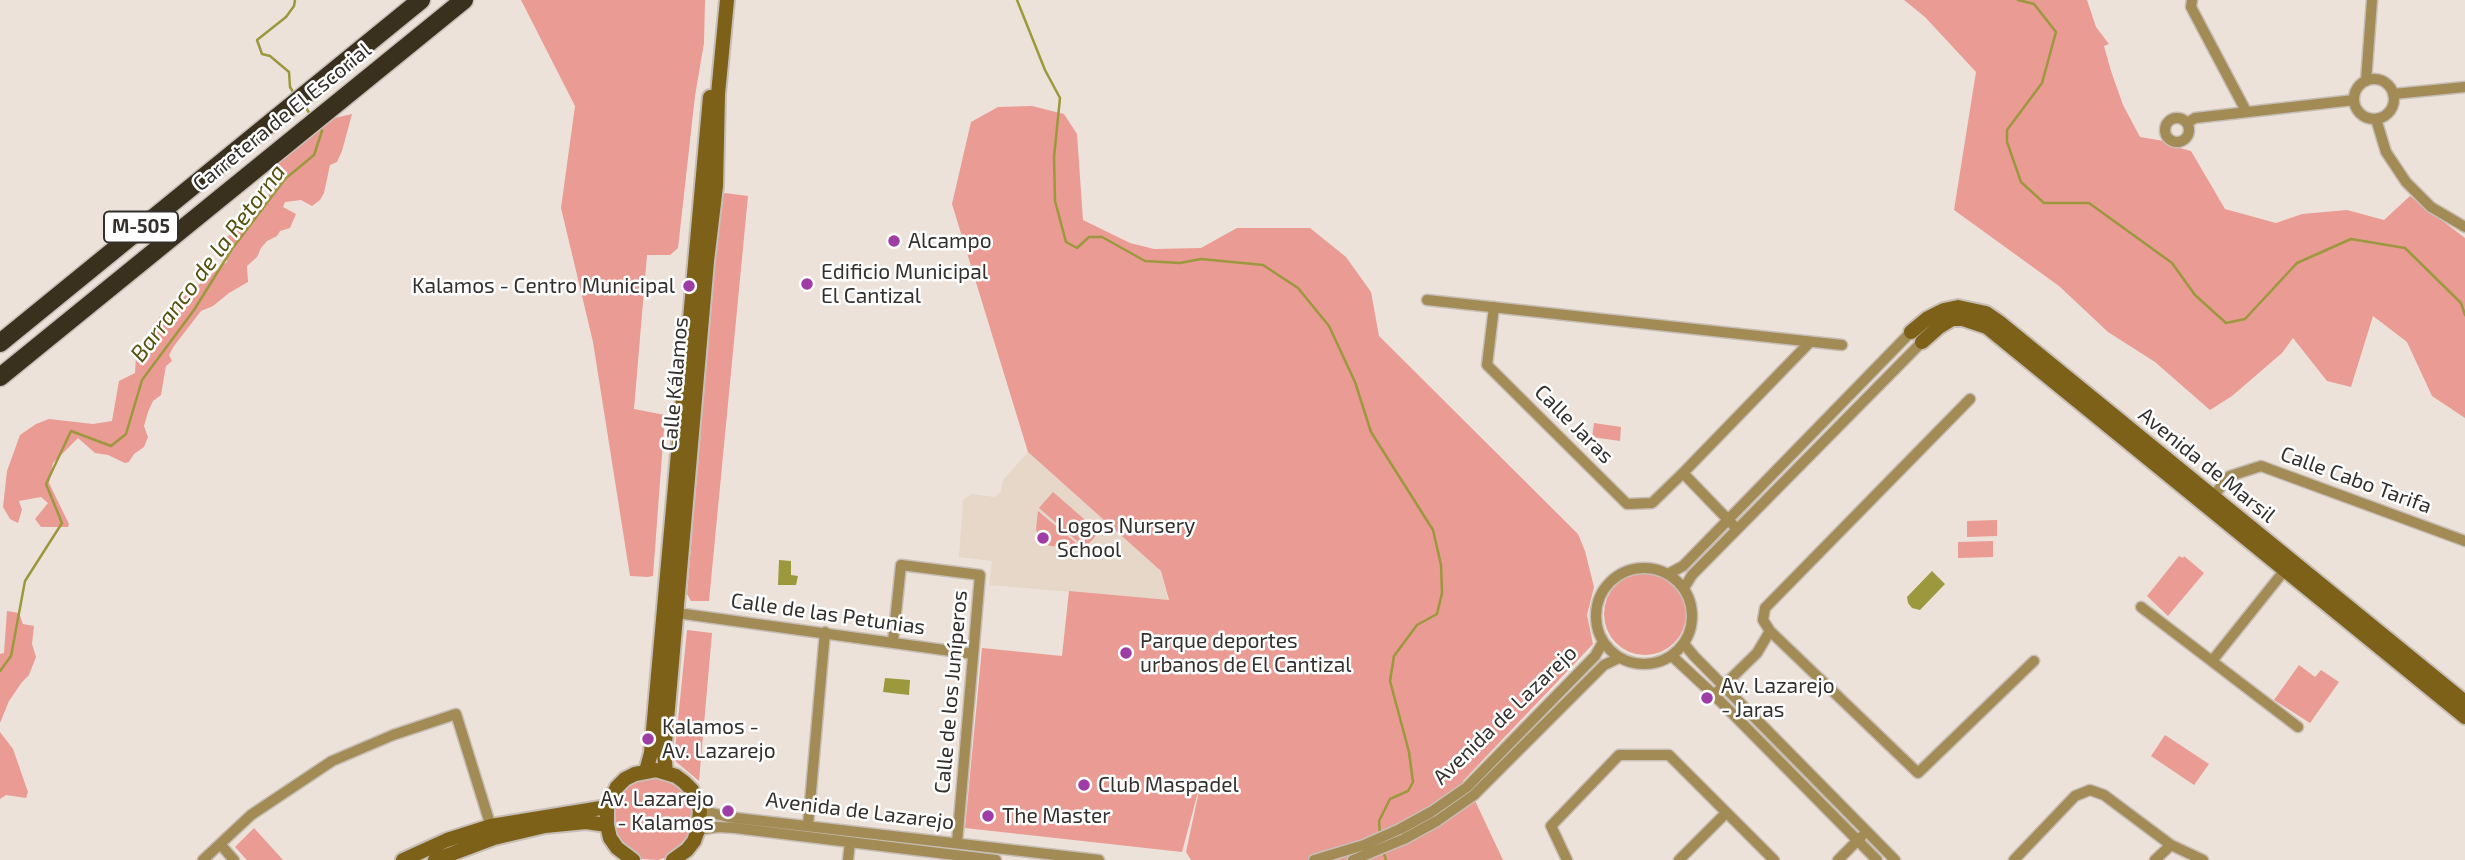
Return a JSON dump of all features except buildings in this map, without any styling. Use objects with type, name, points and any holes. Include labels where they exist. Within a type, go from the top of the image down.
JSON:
[{"type":"highway","name":"Carretera de El Escorial","points":[[0,343],[421,0]]},
{"type":"highway","name":"Carretera de El Escorial","points":[[0,377],[464,0]]},
{"type":"main road","name":"Calle Kálamos","points":[[646,771],[652,753],[718,0]]},
{"type":"main road","name":"Calle Kálamos","points":[[666,772],[664,754],[707,261],[716,186],[718,94],[727,0]]},
{"type":"main road","name":"Avenida de Marsil","points":[[1916,337],[1952,320],[1963,319],[1987,327],[2209,501],[2465,717]]},
{"type":"main road","name":"Avenida de Marsil","points":[[2288,566],[2465,702]]},
{"type":"main road","points":[[634,860],[617,848],[610,838],[607,807],[617,787],[625,779],[646,771],[666,772],[676,776],[692,790],[699,810],[698,830],[687,850],[673,860]]},
{"type":"main road","points":[[403,860],[447,840],[607,807]]},
{"type":"main road","points":[[435,860],[492,832],[586,822],[607,825]]},
{"type":"street","points":[[2192,0],[2191,7],[2246,111]]},
{"type":"street","points":[[2366,81],[2372,0]]},
{"type":"street","points":[[2375,79],[2389,87],[2393,94],[2390,111],[2384,117],[2375,119],[2360,114],[2354,100],[2360,85],[2375,79]]},
{"type":"street","points":[[2393,94],[2465,87]]},
{"type":"street","points":[[2187,123],[2195,118],[2354,100]]},
{"type":"street","points":[[2375,119],[2386,152],[2406,182],[2431,207],[2465,227]]},
{"type":"street","points":[[1427,300],[1842,345]]},
{"type":"street","name":"Calle Jaras","points":[[1494,307],[1487,365],[1627,504],[1652,503],[1810,342]]},
{"type":"street","points":[[1668,574],[1683,566],[1727,519],[1916,337]]},
{"type":"street","points":[[1684,588],[1692,575],[1916,337]]},
{"type":"street","points":[[1970,399],[1765,608],[1763,620],[1770,631],[1918,773],[2034,661]]},
{"type":"street","name":"Calle Cabo Tarifa","points":[[2209,501],[2230,475],[2261,466],[2465,541]]},
{"type":"street","points":[[1683,473],[1737,529]]},
{"type":"street","name":"Calle de los Juníperos","points":[[893,641],[901,565],[980,575],[957,843]]},
{"type":"street","points":[[2212,661],[2288,566]]},
{"type":"street","points":[[1644,567],[1657,569],[1668,574],[1684,588],[1692,610],[1692,622],[1684,644],[1672,656],[1662,661],[1640,665],[1619,658],[1603,642],[1595,618],[1601,593],[1619,574],[1644,567]]},
{"type":"street","points":[[2141,607],[2298,727]]},
{"type":"street","name":"Calle de las Petunias","points":[[677,613],[973,654]]},
{"type":"street","points":[[1714,695],[1757,653],[1770,631]]},
{"type":"street","points":[[808,825],[825,632]]},
{"type":"street","name":"Avenida de Lazarejo","points":[[1314,860],[1364,845],[1471,791],[1595,656],[1603,642]]},
{"type":"street","points":[[1684,644],[1895,860]]},
{"type":"street","points":[[1672,656],[1877,860]]},
{"type":"street","name":"Avenida de Lazarejo","points":[[1353,860],[1404,839],[1437,821],[1604,665],[1619,658]]},
{"type":"street","points":[[203,860],[251,816],[332,761],[393,735],[456,714],[492,832]]},
{"type":"street","points":[[1567,860],[1551,826],[1619,755],[1669,755],[1774,860]]},
{"type":"street","points":[[2014,860],[2075,796],[2090,790],[2104,795],[2171,845],[2203,860]]},
{"type":"street","name":"Avenida de Lazarejo","points":[[699,810],[719,816],[1099,860]]},
{"type":"street","points":[[1679,860],[1726,813]]},
{"type":"street","name":"Avenida de Lazarejo","points":[[698,830],[718,827],[850,842],[955,858],[996,860]]},
{"type":"street","points":[[1838,860],[1867,832]]},
{"type":"street","points":[[848,860],[850,842]]},
{"type":"street","points":[[220,844],[234,860]]},
{"type":"street","points":[[2155,860],[2171,845]]},
{"type":"shaded area","points":[[521,0],[705,0],[704,43],[695,96],[678,248],[670,255],[647,255],[634,409],[665,415],[653,576],[630,576],[593,342],[561,208],[575,106]]},
{"type":"shaded area","points":[[1904,0],[2087,0],[2096,27],[2109,44],[2104,46],[2111,71],[2123,105],[2140,137],[2164,141],[2191,151],[2225,209],[2276,223],[2302,214],[2347,210],[2384,220],[2410,196],[2465,238],[2465,418],[2432,396],[2407,342],[2373,316],[2351,387],[2327,381],[2293,338],[2282,353],[2232,396],[2210,410],[2155,362],[2108,332],[2059,286],[1954,210],[1976,72],[1925,17]]},
{"type":"shaded area","points":[[1032,106],[1064,114],[1077,134],[1083,220],[1130,243],[1154,249],[1201,248],[1237,228],[1310,228],[1346,257],[1371,292],[1379,336],[1578,534],[1594,587],[1587,615],[1593,644],[1463,781],[1470,790],[1503,860],[1191,860],[1186,852],[1202,777],[1182,852],[965,828],[982,648],[1062,656],[1069,591],[1169,600],[1161,571],[1028,452],[952,204],[971,122],[998,107]]},
{"type":"shaded area","points":[[352,114],[342,151],[337,162],[330,165],[320,200],[312,206],[301,200],[285,202],[283,207],[296,214],[290,228],[280,231],[277,236],[267,241],[257,257],[247,266],[248,282],[201,311],[174,346],[169,355],[172,361],[166,366],[161,395],[153,401],[148,412],[144,426],[148,437],[144,447],[125,463],[108,455],[95,453],[78,438],[53,463],[49,483],[69,524],[68,527],[41,527],[35,519],[48,503],[41,497],[19,501],[22,510],[18,523],[10,519],[3,507],[7,471],[20,435],[49,419],[93,424],[112,421],[119,381],[135,373],[136,355],[159,317],[227,262],[227,237],[252,218],[266,199],[279,180],[279,162],[305,137],[330,119]]},
{"type":"shaded area","points":[[725,193],[748,196],[709,601],[691,601],[687,594],[721,197]]},
{"type":"shaded area","points":[[1594,423],[1621,427],[1620,441],[1592,437]]},
{"type":"shaded area","name":"Logos Nursery School","points":[[1028,452],[1161,571],[1168,600],[989,585],[992,561],[959,557],[963,500],[971,494],[995,497],[1001,491],[1003,480]]},
{"type":"shaded area","points":[[1053,492],[1099,532],[1085,548],[1039,508]]},
{"type":"shaded area","points":[[1038,511],[1082,548],[1050,546],[1038,537]]},
{"type":"shaded area","points":[[1997,520],[1997,536],[1967,537],[1967,521]]},
{"type":"shaded area","points":[[1993,541],[1993,557],[1958,558],[1958,542]]},
{"type":"shaded area","points":[[2179,556],[2184,556],[2204,573],[2168,616],[2147,596]]},
{"type":"shaded area","points":[[779,560],[791,561],[791,575],[798,576],[796,585],[778,585]]},
{"type":"shaded area","points":[[1932,571],[1945,584],[1920,610],[1912,608],[1907,597]]},
{"type":"shaded area","points":[[1645,573],[1661,576],[1674,585],[1683,598],[1686,614],[1683,630],[1674,643],[1661,652],[1645,655],[1629,652],[1616,643],[1607,630],[1604,614],[1607,598],[1616,585],[1629,576]]},
{"type":"shaded area","points":[[7,611],[19,613],[23,624],[34,626],[32,644],[36,657],[29,675],[9,701],[0,723],[0,654],[4,653]]},
{"type":"shaded area","points":[[687,630],[712,633],[699,781],[674,760]]},
{"type":"shaded area","points":[[2299,665],[2315,677],[2321,670],[2339,682],[2310,723],[2274,700]]},
{"type":"shaded area","points":[[885,678],[910,680],[909,695],[883,692]]},
{"type":"shaded area","points":[[0,732],[13,749],[28,792],[26,798],[6,795],[0,799]]},
{"type":"shaded area","points":[[2165,735],[2209,764],[2194,785],[2151,756]]},
{"type":"shaded area","points":[[662,775],[687,791],[694,804],[692,834],[673,855],[658,860],[643,859],[630,853],[612,830],[613,801],[633,779]]},
{"type":"shaded area","points":[[254,828],[283,860],[247,860],[235,847]]},
{"type":"waterway","name":"Barranco de la Retorna","points":[[295,0],[286,17],[257,40],[262,54],[270,56],[289,72],[290,87],[295,95]]},
{"type":"waterway","points":[[1017,0],[1045,70],[1060,98],[1054,157],[1055,201],[1066,242],[1077,248],[1089,237],[1102,237],[1145,261],[1180,263],[1201,259],[1263,265],[1298,288],[1329,326],[1355,382],[1371,432],[1433,530],[1441,565],[1442,593],[1437,614],[1417,625],[1394,656],[1390,681],[1409,752],[1413,782],[1408,791],[1390,799],[1379,821],[1380,834]]},
{"type":"waterway","points":[[2018,0],[2034,4],[2056,32],[2042,83],[2007,130],[2007,142],[2021,182],[2044,203],[2089,203],[2172,263],[2195,295],[2226,323],[2245,319],[2297,263],[2351,239],[2405,248],[2461,303],[2465,315]]},
{"type":"waterway","name":"Barranco de la Retorna","points":[[304,105],[312,117]]},
{"type":"waterway","name":"Barranco de la Retorna","points":[[0,671],[11,656],[25,581],[62,523],[46,484],[71,431],[111,446],[126,434],[142,380],[194,310],[232,249],[285,179],[314,155],[322,131],[320,128]]},
{"type":"waterway","points":[[1383,851],[1386,860]]},
{"type":"place","name":"Alcampo","points":[[894,241]]},
{"type":"place","name":"Edificio Municipal El Cantizal","points":[[807,284]]},
{"type":"place","name":"Kalamos - Centro Municipal","points":[[689,286]]},
{"type":"place","name":"Logos Nursery School","points":[[1043,538]]},
{"type":"place","name":"Parque deportes urbanos de El Cantizal","points":[[1126,653]]},
{"type":"place","name":"Av. Lazarejo - Jaras","points":[[1707,698]]},
{"type":"place","name":"Kalamos - Av. Lazarejo","points":[[648,739]]},
{"type":"place","name":"Club Maspadel","points":[[1084,785]]},
{"type":"place","name":"Av. Lazarejo - Kalamos","points":[[728,811]]},
{"type":"place","name":"The Master","points":[[988,816]]}]
